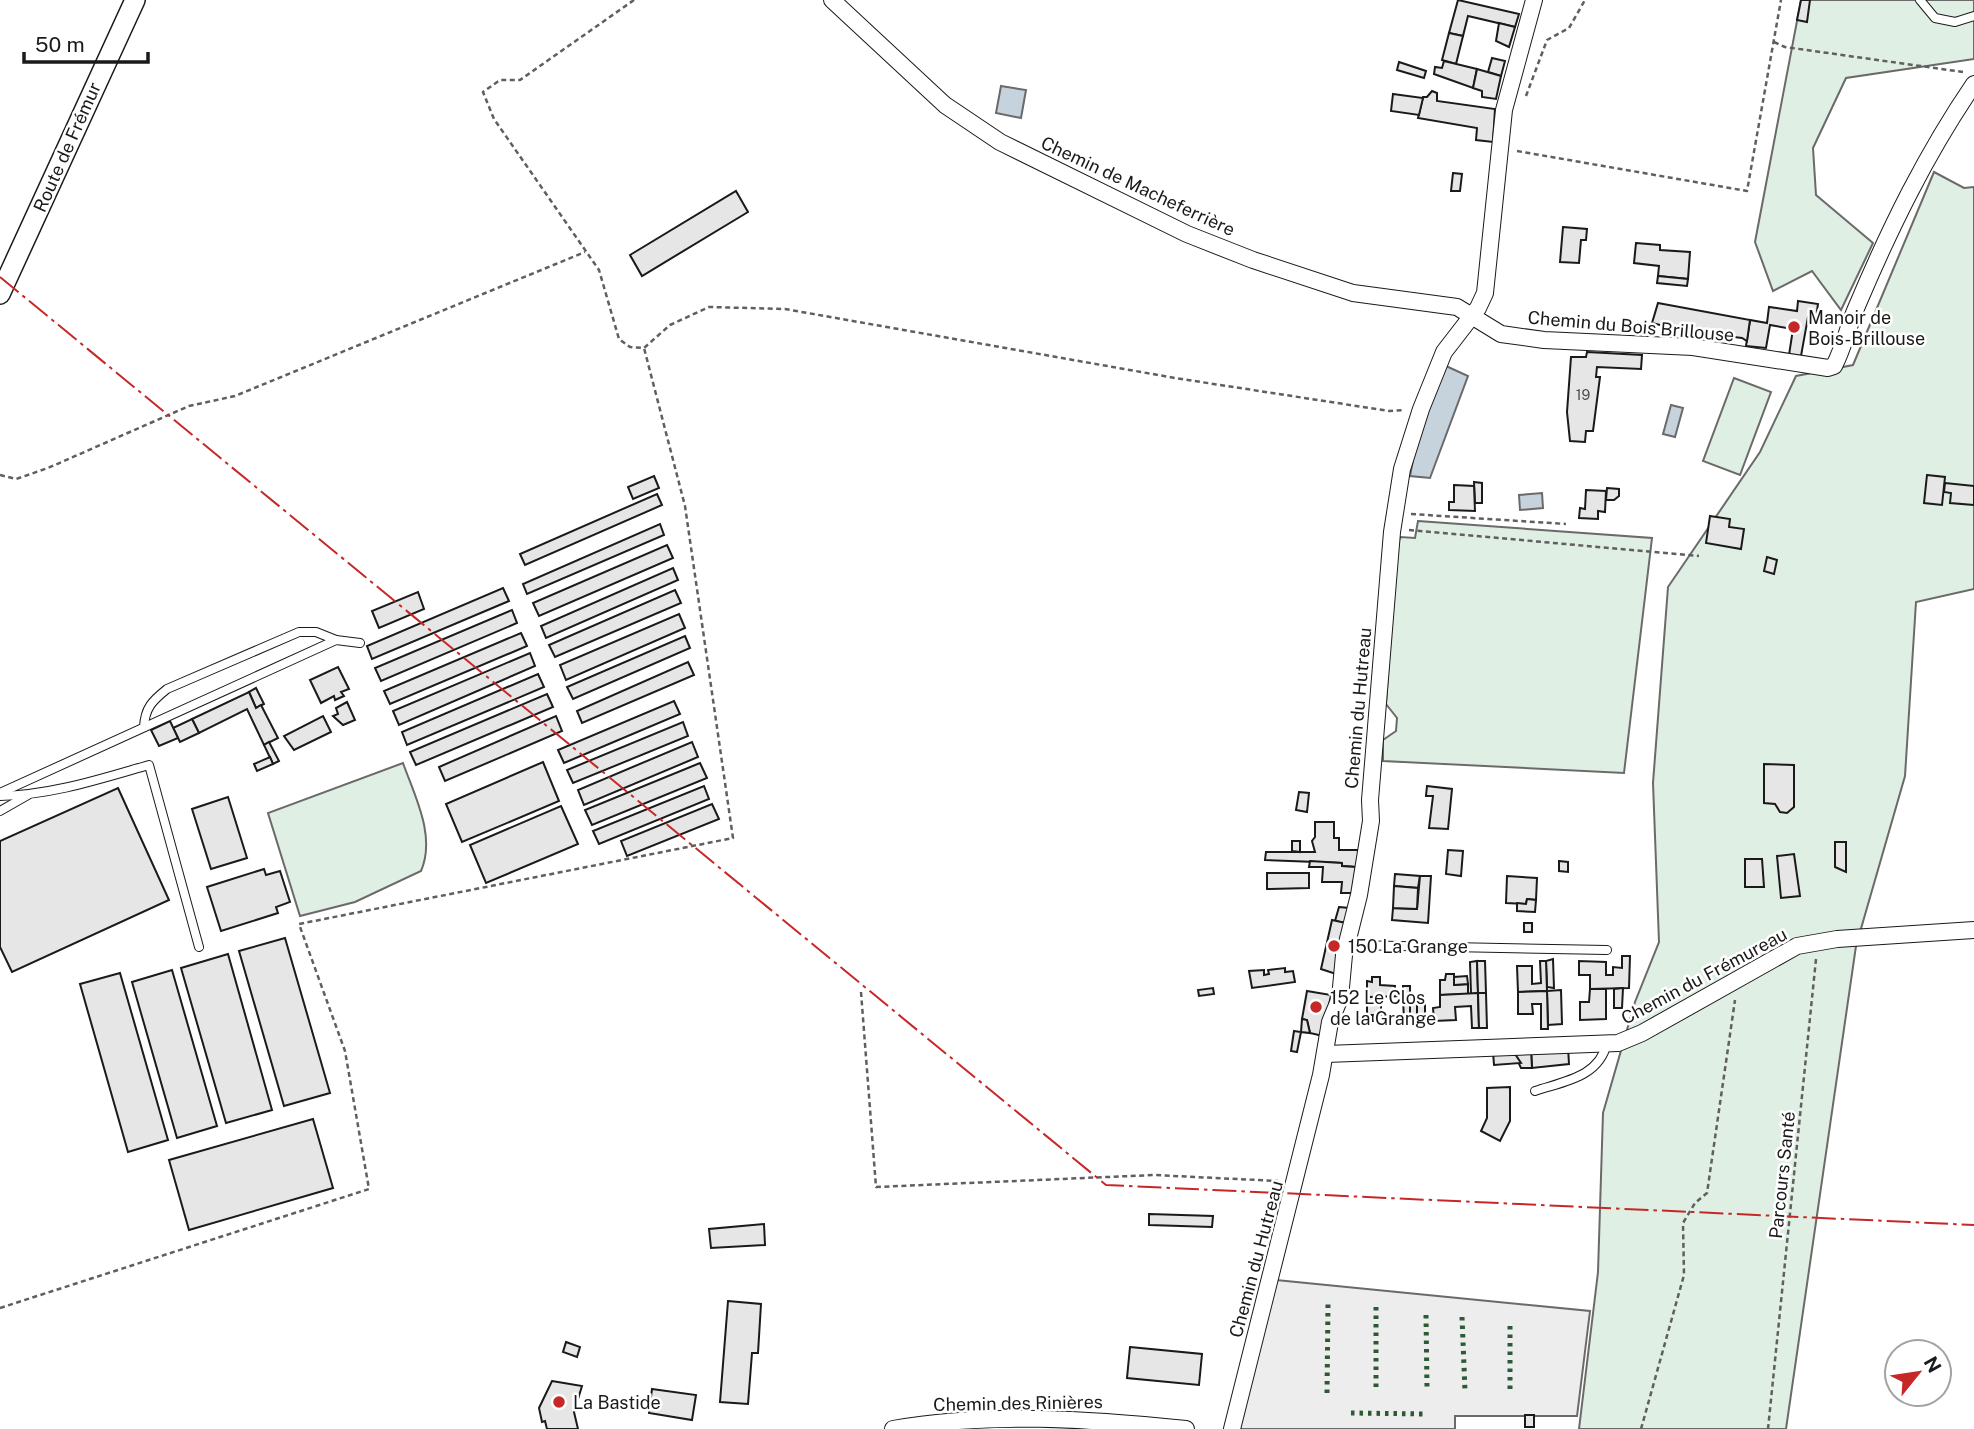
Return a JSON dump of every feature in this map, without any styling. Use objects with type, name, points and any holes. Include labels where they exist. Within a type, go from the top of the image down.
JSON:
[{"type":"street","name":"Route de Frémur","points":[[0,294],[135,0]]},
{"type":"street","name":"Chemin de Macheferrière","points":[[832,0],[945,106],[1000,142],[1187,234],[1253,260],[1353,293],[1457,307],[1471,317]]},
{"type":"street","name":"Chemin du Hutreau","points":[[1232,1429],[1296,1181],[1326,1054],[1330,1022],[1340,998],[1344,954],[1349,945],[1371,821],[1370,800],[1393,521],[1402,469],[1421,409],[1444,352],[1482,301],[1487,283],[1504,110],[1534,0]]},
{"type":"street","name":"Chemin du Bois Brillouse","points":[[1471,317],[1501,334],[1544,340],[1693,347],[1819,367],[1834,366],[1856,309],[1919,171],[1974,84]]},
{"type":"street","name":"Chemin du Frémureau","points":[[1326,1054],[1618,1043],[1642,1033],[1797,946],[1974,930]]},
{"type":"street","name":"Chemin des Rinières","points":[[893,1429],[931,1422],[1089,1419],[1186,1429]]},
{"type":"lane","points":[[1920,0],[1935,18],[1955,22],[1974,16]]},
{"type":"lane","points":[[144,727],[144,713],[151,701],[167,689],[299,632],[316,632],[336,640],[360,643]]},
{"type":"lane","points":[[0,794],[336,640]]},
{"type":"lane","points":[[0,794],[27,795],[72,788],[149,765],[199,947]]},
{"type":"lane","points":[[0,811],[27,795]]},
{"type":"lane","points":[[1349,945],[1607,950]]},
{"type":"lane","points":[[1535,1091],[1589,1073],[1604,1057],[1607,1043]]},
{"type":"path","points":[[634,0],[520,80],[500,80],[483,92],[494,119],[599,270],[619,339],[631,347],[644,348],[670,326],[709,307],[785,309],[1202,382],[1389,411],[1421,409]]},
{"type":"path","points":[[1524,104],[1547,40],[1569,28],[1586,0]]},
{"type":"path","points":[[1515,142],[1514,150],[1747,191],[1782,0]]},
{"type":"path","points":[[1774,42],[1785,47],[1960,72],[1974,71]]},
{"type":"path","points":[[0,475],[16,479],[48,468],[189,406],[235,396],[586,252]]},
{"type":"path","points":[[0,1308],[369,1189],[345,1051],[299,924],[733,838],[685,506],[644,348]]},
{"type":"path","points":[[1393,521],[1566,524]]},
{"type":"path","points":[[1393,521],[1699,556]]},
{"type":"path","name":"Parcours Santé","points":[[1768,1429],[1818,942]]},
{"type":"path","points":[[1641,1429],[1684,1275],[1683,1223],[1695,1203],[1707,1193],[1738,980]]},
{"type":"path","points":[[861,992],[876,1187],[1154,1175],[1296,1181]]},
{"type":"green space","points":[[1801,0],[1974,0],[1974,59],[1846,78],[1813,148],[1816,195],[1873,243],[1841,310],[1812,271],[1773,291],[1755,242]]},
{"type":"green space","points":[[1934,172],[1964,188],[1974,187],[1974,589],[1916,602],[1905,776],[1856,946],[1786,1429],[1579,1429],[1598,1272],[1603,1113],[1635,1002],[1659,942],[1653,783],[1668,587],[1760,452],[1796,376],[1853,365]]},
{"type":"green space","points":[[1734,378],[1771,392],[1740,475],[1703,461]]},
{"type":"green space","points":[[1418,521],[1652,538],[1624,773],[1383,761],[1383,740],[1396,731],[1397,718],[1386,704],[1396,554],[1400,537],[1415,538]]},
{"type":"green space","points":[[403,763],[425,830],[425,858],[421,871],[355,902],[300,916],[268,813]]},
{"type":"shaded area","points":[[1001,86],[1026,90],[1021,118],[996,113]]},
{"type":"shaded area","points":[[1446,366],[1468,376],[1430,478],[1410,476],[1417,439]]},
{"type":"shaded area","points":[[1671,405],[1683,408],[1675,437],[1663,434]]},
{"type":"shaded area","points":[[1542,493],[1543,508],[1520,510],[1519,495]]},
{"type":"shaded area","points":[[1276,1280],[1590,1311],[1577,1416],[1455,1416],[1455,1429],[1239,1429]]},
{"type":"building","points":[[1458,0],[1519,14],[1515,27],[1468,16],[1463,36],[1449,33]]},
{"type":"building","points":[[1801,0],[1810,0],[1807,22],[1797,20]]},
{"type":"building","points":[[1499,23],[1515,27],[1509,47],[1496,41]]},
{"type":"building","points":[[1449,33],[1463,36],[1456,64],[1442,60]]},
{"type":"building","points":[[1492,58],[1505,61],[1501,76],[1488,72]]},
{"type":"building","points":[[1444,61],[1477,69],[1473,88],[1434,74],[1435,67],[1442,68]]},
{"type":"building","points":[[1399,62],[1426,71],[1424,78],[1397,70]]},
{"type":"building","points":[[1477,69],[1501,76],[1496,99],[1482,97],[1482,91],[1473,88]]},
{"type":"building","points":[[1432,91],[1437,93],[1437,101],[1495,109],[1493,142],[1476,140],[1477,128],[1418,118],[1423,97],[1427,97]]},
{"type":"building","points":[[1393,94],[1423,98],[1419,115],[1391,111]]},
{"type":"building","points":[[1453,173],[1462,174],[1460,191],[1451,191]]},
{"type":"building","points":[[736,191],[748,212],[642,276],[630,255]]},
{"type":"building","points":[[1563,227],[1587,229],[1586,240],[1581,240],[1579,263],[1560,262]]},
{"type":"building","points":[[1636,243],[1660,245],[1660,250],[1690,252],[1688,279],[1658,276],[1659,266],[1634,263]]},
{"type":"building","points":[[1658,276],[1688,279],[1687,286],[1657,283]]},
{"type":"building","name":"Manoir de Bois-Brillouse","points":[[1798,301],[1818,304],[1816,318],[1808,317],[1801,356],[1789,355],[1793,329],[1770,325],[1766,348],[1746,346],[1750,320],[1767,323],[1769,307],[1797,311]]},
{"type":"building","points":[[1658,303],[1750,320],[1747,341],[1718,335],[1717,339],[1652,323]]},
{"type":"building","points":[[1587,352],[1642,355],[1641,369],[1597,367],[1596,377],[1600,377],[1593,431],[1586,431],[1585,442],[1570,441],[1567,412],[1571,357],[1586,357]]},
{"type":"building","points":[[1927,475],[1945,477],[1942,505],[1924,503]]},
{"type":"building","points":[[654,476],[659,488],[633,499],[628,487]]},
{"type":"building","points":[[1474,482],[1482,483],[1482,503],[1475,503]]},
{"type":"building","points":[[1945,483],[1974,486],[1974,505],[1950,503],[1951,493],[1944,492]]},
{"type":"building","points":[[1454,485],[1474,486],[1475,511],[1449,510],[1449,502],[1454,502]]},
{"type":"building","points":[[1607,488],[1619,489],[1619,496],[1614,500],[1606,500]]},
{"type":"building","points":[[1586,490],[1606,491],[1605,512],[1598,511],[1598,519],[1579,518],[1580,508],[1585,509]]},
{"type":"building","points":[[657,494],[662,505],[525,565],[520,554]]},
{"type":"building","points":[[1710,516],[1730,519],[1729,527],[1744,529],[1741,549],[1706,543]]},
{"type":"building","points":[[660,524],[664,535],[527,594],[523,584]]},
{"type":"building","points":[[667,545],[673,558],[539,616],[533,603]]},
{"type":"building","points":[[1767,557],[1777,560],[1774,574],[1764,571]]},
{"type":"building","points":[[673,568],[678,580],[546,638],[541,626]]},
{"type":"building","points":[[503,588],[509,601],[372,659],[367,646]]},
{"type":"building","points":[[675,590],[681,603],[555,657],[549,645]]},
{"type":"building","points":[[418,592],[424,609],[379,628],[372,611]]},
{"type":"building","points":[[512,610],[517,623],[381,681],[375,668]]},
{"type":"building","points":[[679,614],[685,628],[566,680],[560,665]]},
{"type":"building","points":[[521,633],[527,646],[390,704],[384,691]]},
{"type":"building","points":[[685,636],[690,648],[573,699],[567,687]]},
{"type":"building","points":[[530,653],[535,666],[399,725],[393,711]]},
{"type":"building","points":[[688,662],[694,675],[582,723],[577,711]]},
{"type":"building","points":[[338,667],[349,689],[341,692],[344,696],[335,700],[334,696],[321,703],[310,680]]},
{"type":"building","points":[[538,674],[544,687],[407,745],[402,732]]},
{"type":"building","points":[[256,688],[264,704],[256,708],[249,692]]},
{"type":"building","points":[[249,692],[256,708],[261,705],[278,738],[264,745],[247,709],[199,733],[192,719]]},
{"type":"building","points":[[547,694],[553,707],[416,765],[410,752]]},
{"type":"building","points":[[674,701],[680,714],[564,763],[558,750]]},
{"type":"building","points":[[347,702],[355,720],[343,725],[333,716],[338,714],[336,708]]},
{"type":"building","points":[[323,716],[331,732],[294,750],[284,736]]},
{"type":"building","points":[[556,716],[562,731],[445,781],[439,767]]},
{"type":"building","points":[[192,719],[199,733],[180,742],[173,728]]},
{"type":"building","points":[[170,721],[178,738],[159,746],[151,730]]},
{"type":"building","points":[[683,722],[688,736],[573,783],[567,770]]},
{"type":"building","points":[[269,742],[279,761],[273,764],[264,745]]},
{"type":"building","points":[[692,742],[698,757],[584,805],[578,790]]},
{"type":"building","points":[[270,757],[273,764],[257,771],[254,764]]},
{"type":"building","points":[[543,762],[559,801],[462,842],[446,804]]},
{"type":"building","points":[[700,763],[707,778],[592,825],[585,810]]},
{"type":"building","points":[[1764,764],[1794,765],[1794,807],[1787,813],[1780,812],[1775,804],[1764,803]]},
{"type":"building","points":[[704,786],[709,799],[599,844],[593,831]]},
{"type":"building","points":[[1427,786],[1452,789],[1448,829],[1429,828],[1433,796],[1426,796]]},
{"type":"building","points":[[118,788],[169,900],[12,972],[0,947],[0,841]]},
{"type":"building","points":[[1299,792],[1309,793],[1307,812],[1296,810]]},
{"type":"building","points":[[228,797],[247,858],[211,869],[192,809]]},
{"type":"building","points":[[712,804],[719,819],[627,856],[621,841]]},
{"type":"building","points":[[561,806],[578,844],[486,883],[470,845]]},
{"type":"building","points":[[1315,822],[1334,822],[1334,838],[1339,838],[1339,850],[1359,850],[1356,867],[1342,866],[1342,863],[1265,860],[1266,852],[1315,852],[1312,841],[1315,837]]},
{"type":"building","points":[[1292,841],[1300,841],[1300,852],[1292,851]]},
{"type":"building","points":[[1835,842],[1846,842],[1846,872],[1835,867]]},
{"type":"building","points":[[1448,850],[1463,851],[1461,876],[1446,874]]},
{"type":"building","points":[[1794,854],[1800,896],[1781,898],[1777,856]]},
{"type":"building","points":[[1745,859],[1762,859],[1764,887],[1745,887]]},
{"type":"building","points":[[1310,861],[1342,863],[1342,866],[1356,867],[1352,893],[1341,893],[1342,882],[1322,882],[1323,867],[1309,867]]},
{"type":"building","points":[[1559,861],[1568,862],[1568,872],[1559,871]]},
{"type":"building","points":[[264,869],[266,875],[280,871],[290,902],[276,907],[278,913],[221,931],[207,887]]},
{"type":"building","points":[[1267,873],[1309,873],[1309,888],[1267,889]]},
{"type":"building","points":[[1395,874],[1420,876],[1418,888],[1394,886]]},
{"type":"building","points":[[1420,876],[1431,876],[1428,923],[1392,920],[1393,908],[1417,909]]},
{"type":"building","points":[[1507,876],[1537,878],[1536,900],[1527,899],[1526,904],[1506,903]]},
{"type":"building","points":[[1394,886],[1418,888],[1417,909],[1393,908]]},
{"type":"building","points":[[1527,899],[1536,900],[1535,912],[1517,911],[1517,903],[1526,904]]},
{"type":"building","points":[[1339,907],[1349,908],[1346,923],[1335,921]]},
{"type":"building","name":"150 La Grange","points":[[1332,920],[1346,923],[1336,974],[1321,969]]},
{"type":"building","points":[[1524,923],[1532,923],[1532,932],[1524,932]]},
{"type":"building","points":[[285,938],[330,1093],[284,1106],[239,951]]},
{"type":"building","points":[[228,954],[272,1110],[226,1123],[181,968]]},
{"type":"building","points":[[1622,956],[1630,956],[1629,988],[1590,989],[1590,975],[1579,975],[1579,961],[1606,962],[1606,975],[1613,975],[1613,967],[1622,968]]},
{"type":"building","points":[[1553,959],[1554,988],[1547,987],[1546,961]]},
{"type":"building","points":[[1477,961],[1478,993],[1471,994],[1470,962]]},
{"type":"building","points":[[1477,961],[1485,961],[1486,993],[1478,993]]},
{"type":"building","points":[[1540,961],[1546,961],[1547,991],[1518,992],[1517,966],[1532,966],[1532,984],[1541,983]]},
{"type":"building","points":[[1285,968],[1285,972],[1293,971],[1295,982],[1252,988],[1249,971],[1264,970],[1264,975],[1269,974],[1268,970]]},
{"type":"building","points":[[172,970],[217,1126],[177,1138],[132,982]]},
{"type":"building","points":[[120,973],[168,1140],[128,1152],[80,984]]},
{"type":"building","points":[[1446,974],[1454,974],[1454,985],[1468,984],[1468,994],[1440,995],[1440,980],[1445,980]]},
{"type":"building","points":[[1467,976],[1468,984],[1454,985],[1454,977]]},
{"type":"building","points":[[1372,977],[1380,977],[1380,985],[1395,986],[1395,991],[1403,991],[1403,986],[1410,986],[1410,996],[1367,997],[1367,981],[1372,982]]},
{"type":"building","points":[[1213,988],[1214,994],[1199,996],[1198,990]]},
{"type":"building","points":[[1623,988],[1622,1008],[1614,1008],[1614,989]]},
{"type":"building","points":[[1590,989],[1606,989],[1606,1019],[1580,1020],[1580,1002],[1589,1002]]},
{"type":"building","points":[[1561,990],[1562,1024],[1548,1025],[1547,991]]},
{"type":"building","name":"152 Le Clos de la Grange","points":[[1307,991],[1331,995],[1323,1036],[1310,1033],[1307,1020],[1302,1019]]},
{"type":"building","points":[[1547,991],[1548,1029],[1541,1029],[1541,1004],[1532,1004],[1533,1014],[1518,1014],[1518,992]]},
{"type":"building","points":[[1478,993],[1479,1028],[1472,1028],[1471,1006],[1455,1007],[1456,1020],[1434,1021],[1433,1008],[1440,1007],[1440,995]]},
{"type":"building","points":[[1478,993],[1486,993],[1487,1028],[1479,1028]]},
{"type":"building","points":[[1425,995],[1425,1020],[1417,1021],[1417,996]]},
{"type":"building","points":[[1403,996],[1410,996],[1410,1021],[1404,1022]]},
{"type":"building","points":[[1410,996],[1417,996],[1417,1021],[1410,1021]]},
{"type":"building","points":[[1367,997],[1381,997],[1381,1021],[1373,1021],[1373,1015],[1367,1015]]},
{"type":"building","points":[[1302,1019],[1307,1020],[1310,1033],[1301,1032]]},
{"type":"building","points":[[1294,1031],[1301,1032],[1297,1052],[1291,1051]]},
{"type":"building","points":[[1568,1047],[1569,1064],[1532,1068],[1531,1050]]},
{"type":"building","points":[[1531,1050],[1532,1068],[1521,1068],[1513,1051]]},
{"type":"building","points":[[1513,1051],[1521,1063],[1494,1065],[1493,1052]]},
{"type":"building","points":[[1510,1087],[1510,1121],[1500,1141],[1481,1131],[1487,1118],[1487,1088]]},
{"type":"building","points":[[313,1119],[333,1188],[189,1230],[169,1160]]},
{"type":"building","points":[[1149,1214],[1213,1216],[1212,1227],[1149,1225]]},
{"type":"building","points":[[764,1224],[765,1245],[711,1248],[709,1229]]},
{"type":"building","points":[[728,1301],[761,1304],[758,1353],[752,1353],[748,1404],[720,1402]]},
{"type":"building","points":[[566,1342],[580,1347],[577,1357],[563,1352]]},
{"type":"building","points":[[1130,1347],[1202,1354],[1199,1385],[1127,1378]]},
{"type":"building","name":"La Bastide","points":[[552,1381],[582,1386],[574,1412],[578,1429],[547,1429],[545,1421],[542,1422],[539,1408]]},
{"type":"building","points":[[652,1389],[696,1395],[692,1420],[649,1413]]},
{"type":"building","points":[[990,1402],[990,1409],[977,1410],[977,1403]]},
{"type":"building","points":[[1525,1415],[1534,1415],[1534,1427],[1525,1427]]},
{"type":"hedge","points":[[1327,1393],[1328,1304]]},
{"type":"hedge","points":[[1376,1307],[1376,1389]]},
{"type":"hedge","points":[[1426,1315],[1427,1389]]},
{"type":"hedge","points":[[1462,1317],[1465,1391]]},
{"type":"hedge","points":[[1510,1321],[1510,1389]]},
{"type":"hedge","points":[[1351,1413],[1427,1414]]},
{"type":"power","points":[[0,277],[1106,1185],[1974,1225]]},
{"type":"place","name":"Manoir de Bois-Brillouse","points":[[1794,327]]},
{"type":"place","name":"150 La Grange","points":[[1334,946]]},
{"type":"place","name":"152 Le Clos de la Grange","points":[[1316,1007]]},
{"type":"place","name":"La Bastide","points":[[559,1402]]}]
